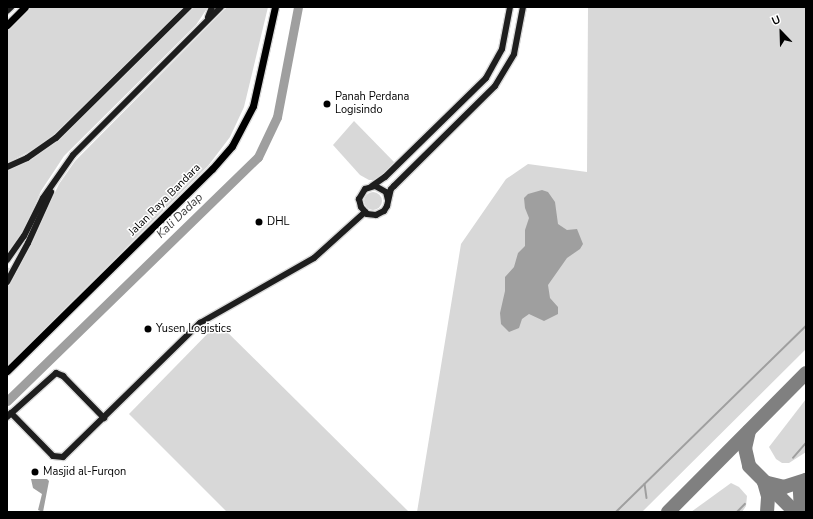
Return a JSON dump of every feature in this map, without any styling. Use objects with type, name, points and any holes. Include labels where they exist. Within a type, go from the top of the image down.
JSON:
[{"type":"main road","points":[[7,25],[25,7]]},
{"type":"main road","name":"Jalan Raya Bandara","points":[[7,372],[212,169],[232,146],[252,106],[275,7]]},
{"type":"street","points":[[7,11],[11,7]]},
{"type":"street","points":[[7,167],[33,154],[56,138],[189,7]]},
{"type":"street","points":[[200,28],[212,7]]},
{"type":"street","points":[[7,260],[24,236],[56,179],[73,155],[112,114],[221,7]]},
{"type":"street","points":[[510,8],[523,9],[519,36],[506,71],[483,100],[394,186],[382,213],[373,215],[364,212],[360,205],[360,196],[371,186],[385,178],[474,92],[496,64],[507,35],[510,8]]},
{"type":"street","points":[[496,64],[506,71]]},
{"type":"street","points":[[474,92],[483,100]]},
{"type":"street","points":[[7,282],[14,271],[56,179]]},
{"type":"street","points":[[371,186],[383,189],[388,200]]},
{"type":"street","points":[[104,418],[59,373],[50,376],[8,416],[58,458],[66,454],[104,418],[200,323],[314,258],[364,212]]},
{"type":"shaded area","points":[[30,7],[184,7],[57,133],[36,148],[7,163],[7,30]]},
{"type":"shaded area","points":[[193,7],[208,7],[196,25],[64,156],[41,191],[23,232],[7,254],[7,169],[66,131]]},
{"type":"shaded area","points":[[227,7],[268,7],[244,107],[230,137],[208,166],[7,366],[7,267],[17,272],[59,184],[75,161]]},
{"type":"shaded area","points":[[588,7],[806,7],[806,349],[642,512],[417,512],[461,244],[506,179],[528,164],[587,172]]},
{"type":"shaded area","points":[[354,121],[396,164],[377,180],[369,180],[360,175],[333,145]]},
{"type":"shaded area","points":[[542,190],[548,192],[555,202],[558,224],[567,230],[577,229],[583,244],[580,249],[567,258],[548,285],[550,298],[558,307],[558,314],[544,321],[529,314],[522,319],[519,328],[509,332],[501,324],[500,313],[505,291],[505,277],[514,267],[518,253],[525,246],[525,230],[529,218],[525,208],[524,198],[528,194]]},
{"type":"shaded area","points":[[373,192],[379,195],[382,201],[379,207],[373,210],[367,207],[364,201],[367,195]]},
{"type":"shaded area","points":[[218,323],[409,512],[227,512],[129,414]]},
{"type":"shaded area","points":[[806,399],[806,452],[789,463],[782,463],[776,459],[769,447]]},
{"type":"shaded area","points":[[31,479],[47,479],[49,481],[43,512],[38,510],[42,494],[33,488]]},
{"type":"shaded area","points":[[731,483],[739,487],[747,496],[746,506],[742,512],[691,512]]},
{"type":"waterway","name":"Kali Dadap","points":[[7,401],[258,157],[277,117],[298,7]]},
{"type":"waterway","points":[[616,512],[806,326]]},
{"type":"waterway","points":[[793,458],[806,443]]},
{"type":"waterway","points":[[645,484],[647,498]]},
{"type":"waterway","points":[[737,512],[745,504]]},
{"type":"taxiway","points":[[668,512],[806,373]]},
{"type":"taxiway","points":[[749,431],[745,448],[749,466],[795,512]]},
{"type":"taxiway","points":[[767,512],[768,496],[764,482],[784,487],[806,480]]},
{"type":"taxiway","points":[[801,512],[800,491],[806,480]]},
{"type":"place","name":"Panah Perdana Logisindo","points":[[327,104]]},
{"type":"place","name":"DHL","points":[[259,222]]},
{"type":"place","name":"Yusen Logistics","points":[[148,329]]},
{"type":"place","name":"Masjid al-Furqon","points":[[35,472]]}]
